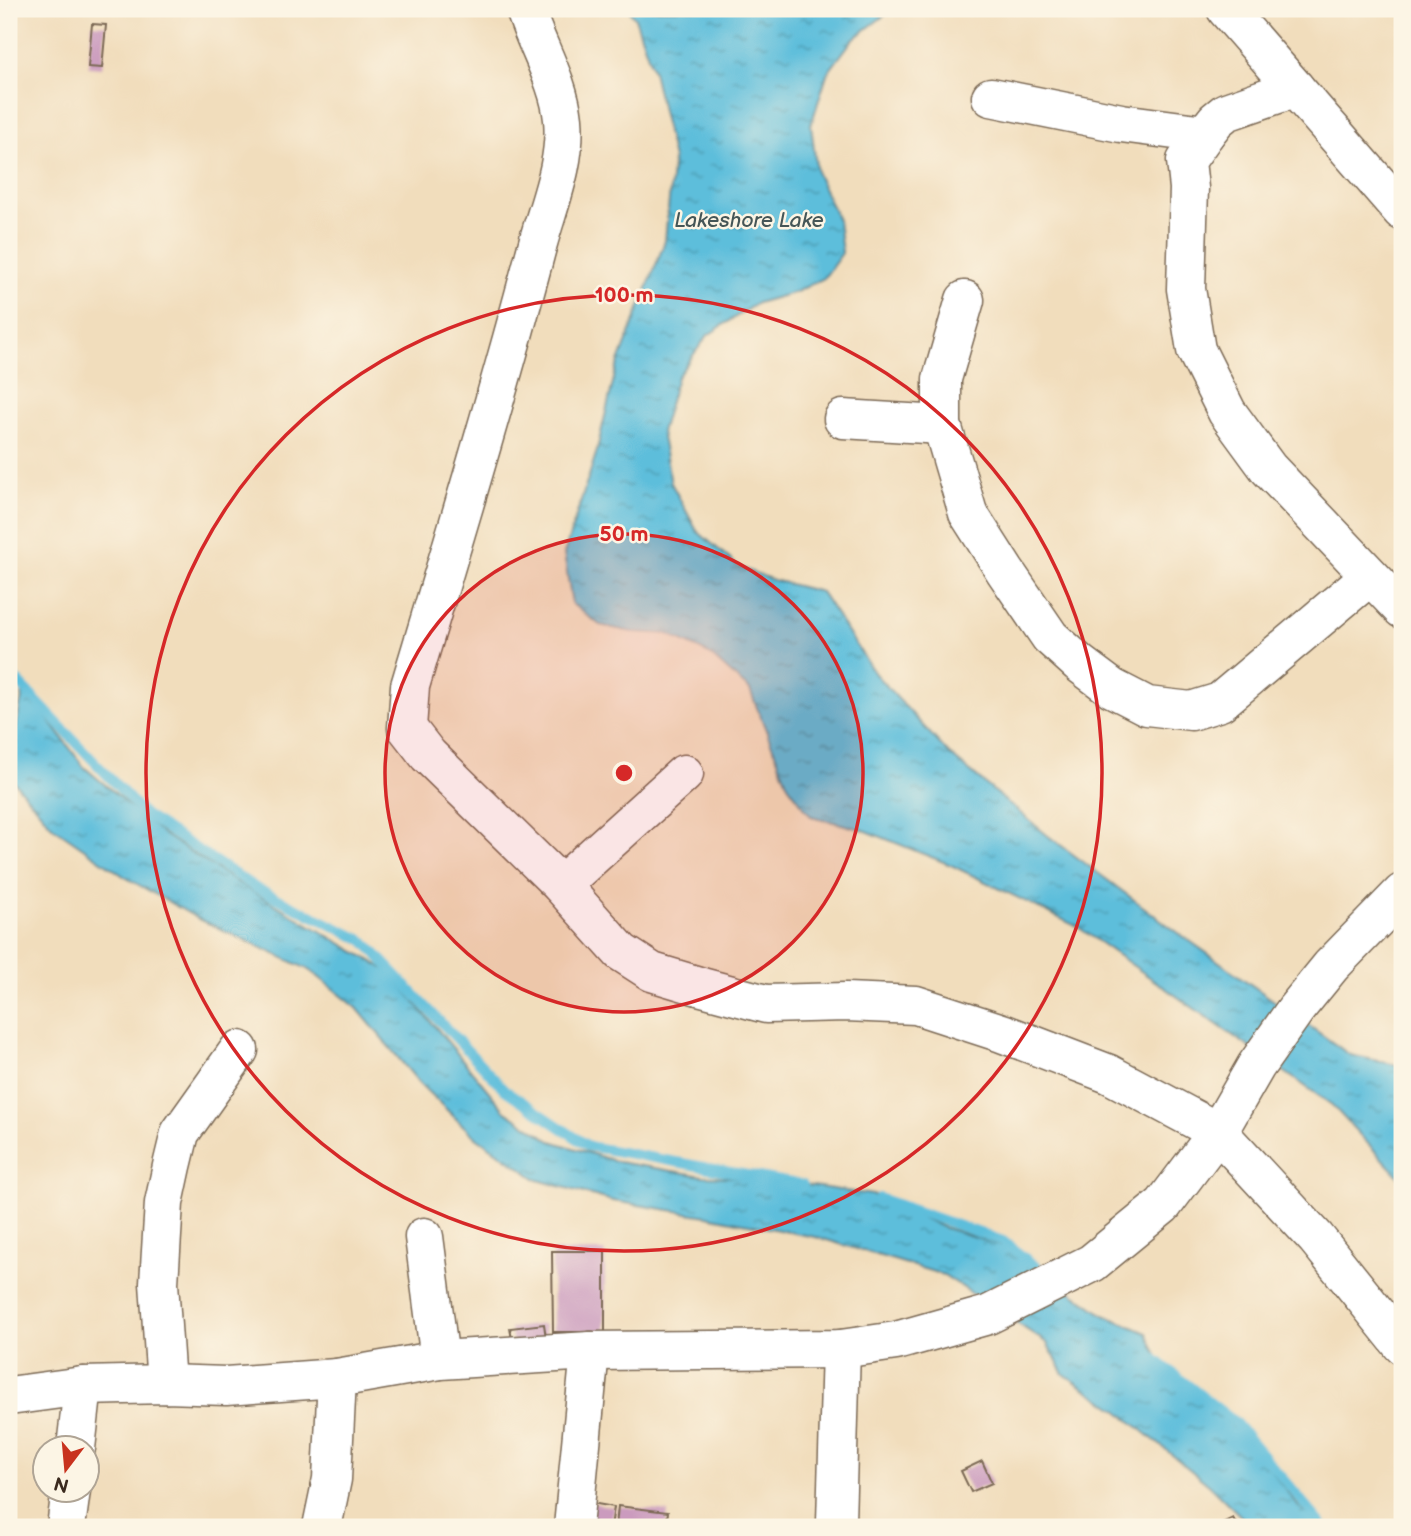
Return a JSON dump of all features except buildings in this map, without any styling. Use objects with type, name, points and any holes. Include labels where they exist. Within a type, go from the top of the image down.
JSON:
[{"type":"street","points":[[525,9],[554,85],[563,118],[562,156],[523,304],[410,686],[407,728],[428,755],[561,886],[621,952],[652,972],[766,1004],[846,1002],[916,1005],[1002,1033],[1109,1074],[1218,1132],[1316,1238],[1402,1345]]},
{"type":"street","points":[[1226,9],[1402,211]]},
{"type":"street","points":[[1296,88],[1226,112],[1216,120],[1186,161],[1189,188],[1185,289],[1196,349],[1227,412],[1268,468],[1402,609]]},
{"type":"street","points":[[991,97],[1121,123],[1205,134]]},
{"type":"street","points":[[964,300],[942,379],[942,425],[968,513],[1050,637],[1112,688],[1147,706],[1191,711],[1220,702],[1370,576]]},
{"type":"street","points":[[843,419],[942,425]]},
{"type":"street","points":[[561,886],[684,774]]},
{"type":"street","points":[[9,1396],[83,1386],[226,1386],[337,1378],[440,1360],[590,1351],[841,1349],[896,1341],[988,1315],[1092,1263],[1163,1205],[1218,1132],[1256,1066],[1296,1009],[1331,966],[1402,893]]},
{"type":"street","points":[[166,1384],[159,1283],[164,1203],[172,1166],[180,1133],[239,1050]]},
{"type":"street","points":[[424,1237],[440,1360]]},
{"type":"street","points":[[836,1522],[841,1349]]},
{"type":"street","points":[[573,1527],[590,1351]]},
{"type":"street","points":[[322,1527],[332,1479],[337,1378]]},
{"type":"street","points":[[78,1434],[83,1386]]},
{"type":"street","points":[[66,1527],[69,1504]]},
{"type":"water","name":"Lakeshore Lake","points":[[628,9],[893,9],[853,39],[827,74],[811,125],[817,174],[838,220],[842,253],[824,278],[796,292],[757,303],[708,335],[677,377],[661,432],[671,483],[697,531],[739,567],[773,580],[821,592],[875,674],[950,755],[1047,835],[1350,1055],[1402,1066],[1402,1180],[1332,1105],[1078,927],[951,865],[864,830],[811,816],[788,785],[750,690],[709,654],[668,634],[632,632],[600,625],[572,604],[564,554],[596,454],[616,370],[665,241],[673,159],[653,71],[635,18]]},
{"type":"water","points":[[24,687],[84,767],[163,834],[235,881],[390,972],[504,1110],[551,1141],[618,1162],[703,1176],[760,1178],[879,1196],[942,1227],[1008,1247],[1104,1315],[1147,1333],[1162,1366],[1242,1433],[1299,1507],[1328,1527],[1252,1527],[1210,1486],[1120,1412],[1064,1374],[1047,1343],[944,1275],[820,1238],[613,1201],[538,1180],[472,1134],[421,1085],[357,1008],[310,970],[199,919],[125,877],[53,827],[9,776],[9,763]]},
{"type":"waterway","points":[[9,672],[145,815],[256,888],[364,941],[505,1090],[588,1146],[803,1185]]},
{"type":"waterway","points":[[879,1198],[1003,1241],[1048,1276]]},
{"type":"waterway","points":[[1151,1356],[1235,1422],[1324,1527]]}]
